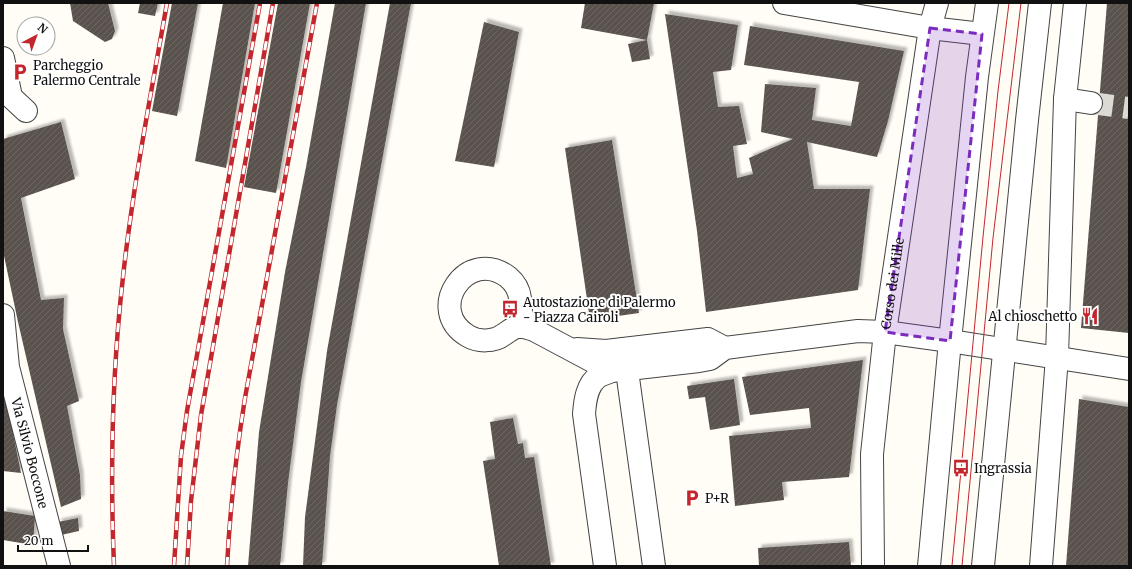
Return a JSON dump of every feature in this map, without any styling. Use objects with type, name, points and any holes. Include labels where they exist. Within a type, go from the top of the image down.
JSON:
[{"type":"street","points":[[784,3],[930,28],[982,34]]},
{"type":"street","name":"Corso dei Mille","points":[[873,566],[872,454],[885,332],[930,28],[937,3]]},
{"type":"street","points":[[929,566],[950,341],[982,34],[987,3]]},
{"type":"street","points":[[983,566],[1040,3]]},
{"type":"street","points":[[1041,566],[1057,357],[1065,99],[1075,3]]},
{"type":"street","points":[[3,58],[11,97],[26,111]]},
{"type":"street","points":[[1065,99],[1091,103]]},
{"type":"street","name":"Via Silvio Boccone","points":[[3,315],[6,367],[59,566]]},
{"type":"street","points":[[534,330],[568,348],[606,351],[621,363],[654,566]]},
{"type":"street","points":[[606,566],[584,414],[585,399],[590,386],[599,376],[621,363],[708,339],[725,348],[858,331],[885,332],[950,341],[1129,369]]},
{"type":"highlighted area","points":[[930,28],[982,34],[950,341],[885,332]]},
{"type":"building","points":[[70,3],[108,3],[115,31],[112,39],[105,42],[73,21]]},
{"type":"building","points":[[140,3],[158,3],[155,16],[138,13]]},
{"type":"building","points":[[172,3],[198,3],[177,116],[152,111]]},
{"type":"building","points":[[223,3],[255,3],[226,168],[195,161]]},
{"type":"building","points":[[278,3],[310,3],[276,193],[244,187]]},
{"type":"building","points":[[335,3],[366,3],[301,382],[288,483],[280,566],[248,566],[259,432],[285,272],[306,167]]},
{"type":"building","points":[[390,3],[411,3],[337,405],[330,456],[322,566],[303,566],[305,517],[327,351]]},
{"type":"building","points":[[585,3],[654,3],[647,40],[581,28]]},
{"type":"building","points":[[1107,3],[1129,3],[1129,333],[1081,328]]},
{"type":"building","points":[[665,14],[738,25],[731,70],[713,72],[718,107],[739,106],[747,144],[733,146],[737,178],[753,174],[749,158],[793,139],[761,132],[765,84],[816,88],[812,120],[851,126],[859,82],[744,65],[750,26],[904,51],[888,121],[877,157],[807,142],[814,189],[870,189],[858,290],[706,312],[697,231]]},
{"type":"building","points":[[484,22],[519,32],[494,167],[455,161]]},
{"type":"building","points":[[647,40],[650,59],[632,62],[628,44]]},
{"type":"building","points":[[61,122],[75,179],[21,198],[41,300],[64,298],[63,329],[79,401],[67,406],[80,475],[81,499],[61,507],[3,251],[3,139]]},
{"type":"building","points":[[612,140],[639,313],[590,320],[565,148]]},
{"type":"building","points":[[863,360],[849,477],[782,482],[784,500],[735,506],[729,436],[811,428],[809,408],[750,415],[742,377]]},
{"type":"building","points":[[734,379],[740,425],[710,430],[705,397],[689,399],[687,386]]},
{"type":"building","points":[[4,389],[21,473],[3,471]]},
{"type":"building","points":[[1079,399],[1129,407],[1129,566],[1066,566]]},
{"type":"building","points":[[513,418],[518,444],[523,443],[525,458],[534,457],[551,566],[499,566],[483,461],[495,459],[490,422]]},
{"type":"building","points":[[3,511],[35,516],[33,545],[3,540]]},
{"type":"building","points":[[78,518],[79,531],[61,535],[58,522]]},
{"type":"building","points":[[849,542],[851,566],[759,566],[758,548]]},
{"type":"tunnel","points":[[1091,103],[1129,108]]},
{"type":"tram line","points":[[952,566],[983,237],[998,91],[1009,3]]},
{"type":"tram line","points":[[962,566],[993,238],[1021,3]]},
{"type":"railway","points":[[114,566],[112,458],[114,385],[119,313],[137,174],[167,3]]},
{"type":"railway","points":[[174,566],[181,456],[187,411],[260,3]]},
{"type":"railway","points":[[187,566],[191,501],[201,415],[273,3]]},
{"type":"railway","points":[[227,566],[234,482],[245,398],[317,3]]},
{"type":"place","name":"Parcheggio Palermo Centrale","points":[[20,72]]},
{"type":"place","name":"Autostazione di Palermo - Piazza Cairoli","points":[[510,309]]},
{"type":"place","name":"Al chioschetto","points":[[1090,316]]},
{"type":"place","name":"Ingrassia","points":[[961,468]]},
{"type":"place","name":"P+R","points":[[692,498]]}]
